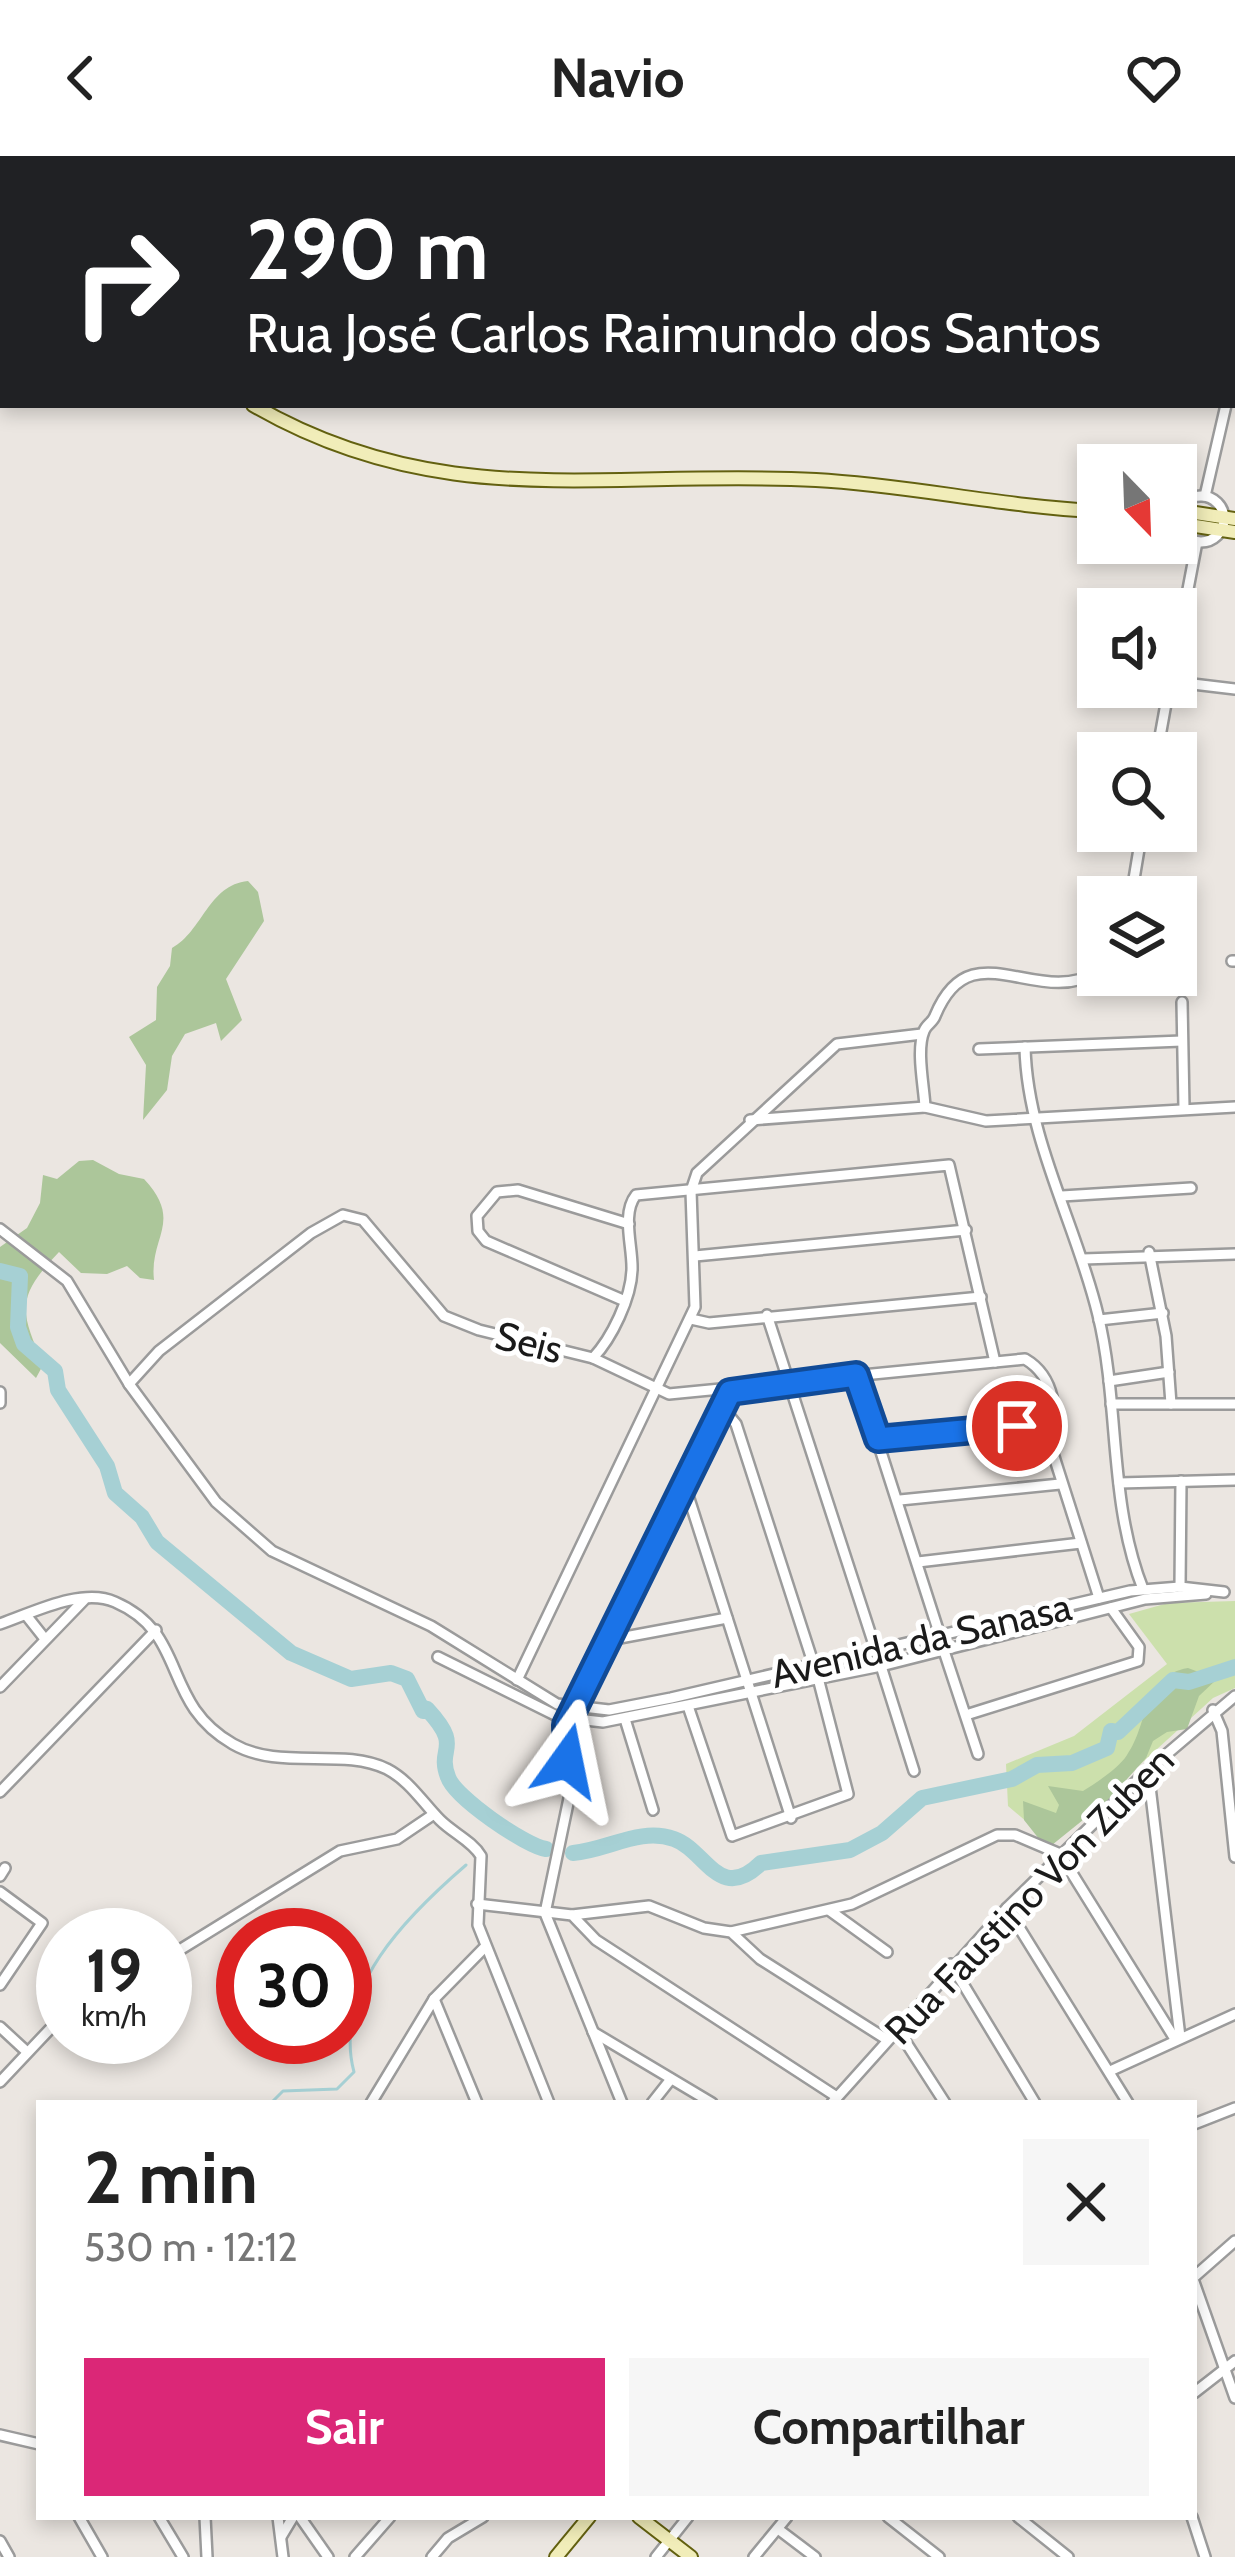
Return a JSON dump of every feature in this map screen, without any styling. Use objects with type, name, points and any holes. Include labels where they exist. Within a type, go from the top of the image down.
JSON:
[{"type":"main road","points":[[259,408],[353,454],[468,478],[812,480],[1077,509]]},
{"type":"main road","points":[[1197,520],[1229,524]]},
{"type":"main road","points":[[556,2557],[587,2520]]},
{"type":"main road","points":[[643,2520],[692,2557]]},
{"type":"street","points":[[1205,496],[1225,408]]},
{"type":"street","points":[[1197,496],[1221,507],[1229,524],[1197,542]]},
{"type":"street","points":[[1197,687],[1235,689]]},
{"type":"street","points":[[934,1111],[922,1034],[949,986],[963,975],[981,973],[1067,983],[1077,979]]},
{"type":"street","points":[[1182,1002],[1184,1108]]},
{"type":"street","points":[[517,1680],[691,1318],[697,1293],[691,1191],[710,1156],[837,1044],[922,1034]]},
{"type":"street","points":[[979,1049],[1181,1041]]},
{"type":"street","points":[[1025,1048],[1034,1118],[1100,1320],[1119,1483],[1133,1563],[1143,1588]]},
{"type":"street","points":[[750,1120],[934,1111],[969,1119],[1034,1118],[1235,1107]]},
{"type":"street","points":[[593,1358],[625,1301],[632,1274],[629,1205],[636,1195],[949,1165],[994,1362]]},
{"type":"street","points":[[1062,1196],[1192,1187]]},
{"type":"street","points":[[625,1301],[486,1241],[478,1231],[477,1216],[497,1192],[518,1190],[629,1224]]},
{"type":"street","name":"Seis","points":[[128,1384],[159,1351],[311,1233],[343,1215],[363,1220],[434,1307],[460,1323],[593,1358],[657,1390]]},
{"type":"street","name":"Avenida da Sanasa","points":[[0,1229],[68,1281],[128,1384],[242,1528],[314,1573],[431,1625],[557,1704],[609,1710],[749,1680],[816,1673],[1111,1608],[1229,1591]]},
{"type":"street","points":[[695,1256],[966,1230]]},
{"type":"street","points":[[1083,1259],[1149,1252],[1235,1253]]},
{"type":"street","points":[[1149,1252],[1163,1313],[1171,1404]]},
{"type":"street","points":[[691,1318],[709,1323],[980,1297]]},
{"type":"street","points":[[1100,1320],[1163,1313]]},
{"type":"street","points":[[767,1316],[914,1772]]},
{"type":"street","points":[[657,1390],[682,1396],[730,1392],[1025,1359],[1038,1366],[1048,1381],[1056,1423],[1051,1447],[1099,1598]]},
{"type":"street","points":[[1108,1381],[1169,1372]]},
{"type":"street","points":[[856,1375],[978,1754]]},
{"type":"street","points":[[621,2100],[545,1913],[572,1784],[563,1732],[730,1392]]},
{"type":"street","points":[[1111,1404],[1235,1404]]},
{"type":"street","points":[[688,1706],[728,1833],[737,1838],[844,1798],[850,1787],[736,1424],[722,1408]]},
{"type":"street","points":[[878,1439],[1056,1423]]},
{"type":"street","points":[[1180,1587],[1181,1480]]},
{"type":"street","points":[[1119,1483],[1235,1480]]},
{"type":"street","points":[[684,1484],[791,1818]]},
{"type":"street","points":[[900,1500],[1060,1484]]},
{"type":"street","points":[[918,1562],[1081,1543]]},
{"type":"street","name":"Avenida da Sanasa","points":[[942,1645],[1143,1588],[1229,1591]]},
{"type":"street","points":[[0,1687],[88,1597]]},
{"type":"street","points":[[0,1624],[88,1597],[116,1602],[156,1630],[170,1651],[185,1699],[212,1731],[264,1756],[380,1766],[405,1782],[481,1856],[484,1885],[476,1904],[485,1947],[548,2100]]},
{"type":"street","points":[[965,1715],[1138,1661],[1138,1647],[1111,1608]]},
{"type":"street","points":[[26,1615],[45,1639]]},
{"type":"street","points":[[609,1640],[727,1618]]},
{"type":"street","points":[[0,1792],[156,1630]]},
{"type":"street","name":"Avenida da Sanasa","points":[[438,1657],[546,1712],[572,1720],[625,1720],[753,1693],[816,1673]]},
{"type":"street","name":"Rua Faustino Von Zuben","points":[[834,2100],[951,1964],[1060,1854],[1213,1710],[1235,1696]]},
{"type":"street","points":[[1213,1710],[1222,1731],[1235,1857]]},
{"type":"street","points":[[625,1720],[653,1810]]},
{"type":"street","points":[[1148,1770],[1178,2038]]},
{"type":"street","points":[[192,1942],[340,1851],[397,1839],[434,1814]]},
{"type":"street","points":[[731,1932],[880,1893],[997,1835],[1015,1835],[1060,1854],[1178,2038]]},
{"type":"street","points":[[0,1892],[42,1923],[0,1985]]},
{"type":"street","points":[[476,1904],[572,1915],[650,1906],[731,1932],[760,1959],[886,2039]]},
{"type":"street","points":[[1007,1908],[1126,2100]]},
{"type":"street","points":[[829,1910],[887,1952]]},
{"type":"street","points":[[572,1915],[596,1940],[834,2100]]},
{"type":"street","points":[[373,2100],[434,1999],[485,1947]]},
{"type":"street","points":[[951,1964],[1033,2100]]},
{"type":"street","points":[[434,1999],[475,2100]]},
{"type":"street","points":[[1110,2071],[1235,2014]]},
{"type":"street","points":[[0,2026],[26,2051]]},
{"type":"street","points":[[896,2027],[943,2100]]},
{"type":"street","points":[[593,2032],[707,2100]]},
{"type":"street","points":[[0,2082],[36,2043]]},
{"type":"street","points":[[654,2100],[671,2079]]},
{"type":"street","points":[[1197,2124],[1235,2108]]},
{"type":"street","points":[[1197,2276],[1235,2241]]},
{"type":"street","points":[[1197,2289],[1235,2398]]},
{"type":"street","points":[[1197,2391],[1235,2361]]},
{"type":"street","points":[[0,2435],[36,2444]]},
{"type":"street","points":[[81,2520],[102,2557]]},
{"type":"street","points":[[161,2520],[182,2557]]},
{"type":"street","points":[[206,2520],[207,2557]]},
{"type":"street","points":[[278,2520],[283,2557]]},
{"type":"street","points":[[281,2537],[295,2520]]},
{"type":"street","points":[[299,2520],[328,2557]]},
{"type":"street","points":[[355,2557],[385,2520]]},
{"type":"street","points":[[432,2557],[448,2538],[480,2520]]},
{"type":"street","points":[[656,2557],[686,2520]]},
{"type":"street","points":[[754,2557],[785,2520]]},
{"type":"street","points":[[892,2520],[939,2557]]},
{"type":"street","points":[[1022,2520],[1068,2557]]},
{"type":"street","points":[[1193,2520],[1200,2555]]},
{"type":"street","points":[[778,2529],[815,2557]]},
{"type":"street","points":[[0,2541],[9,2557]]},
{"type":"green space","points":[[248,881],[258,892],[264,921],[226,979],[242,1020],[221,1041],[216,1023],[185,1034],[172,1056],[167,1090],[143,1120],[146,1065],[129,1037],[156,1020],[157,987],[170,966],[172,948],[224,891]]},
{"type":"green space","points":[[93,1160],[119,1174],[144,1179],[156,1194],[163,1218],[154,1280],[140,1278],[127,1266],[107,1274],[81,1273],[59,1252],[28,1294],[27,1318],[43,1365],[36,1378],[0,1343],[0,1247],[27,1228],[40,1203],[43,1175],[57,1179],[79,1161]]},
{"type":"green space","points":[[1235,1601],[1235,1688],[1213,1698],[1053,1844],[1008,1806],[1006,1764],[1074,1736],[1167,1664],[1129,1614],[1168,1603]]},
{"type":"green space","points":[[1188,1668],[1217,1679],[1199,1696],[1187,1729],[1167,1732],[1153,1741],[1146,1758],[1109,1799],[1047,1849],[1024,1820],[1023,1801],[1056,1813],[1059,1805],[1048,1786],[1083,1791],[1113,1770],[1134,1742],[1154,1690],[1162,1680]]},
{"type":"waterway","points":[[0,1271],[20,1276],[18,1327],[24,1344],[55,1371],[58,1390],[107,1466],[115,1493],[142,1517],[157,1542],[291,1653],[351,1679],[391,1673],[407,1679],[423,1711],[427,1709],[444,1732],[445,1767],[453,1786],[492,1820],[546,1849]]},
{"type":"waterway","points":[[573,1853],[636,1837],[661,1836],[685,1845],[714,1870],[734,1878],[761,1863],[850,1850],[882,1833],[922,1798],[1012,1779],[1037,1765],[1072,1763],[1107,1748],[1111,1731],[1118,1732],[1173,1680],[1189,1682],[1235,1667]]},
{"type":"waterway","points":[[274,2100],[283,2091],[337,2089],[354,2072],[350,2041],[364,1983],[399,1931],[466,1865]]},
{"type":"route","points":[[567,1761],[566,1725],[730,1392],[856,1375],[878,1439],[1017,1426]]}]
